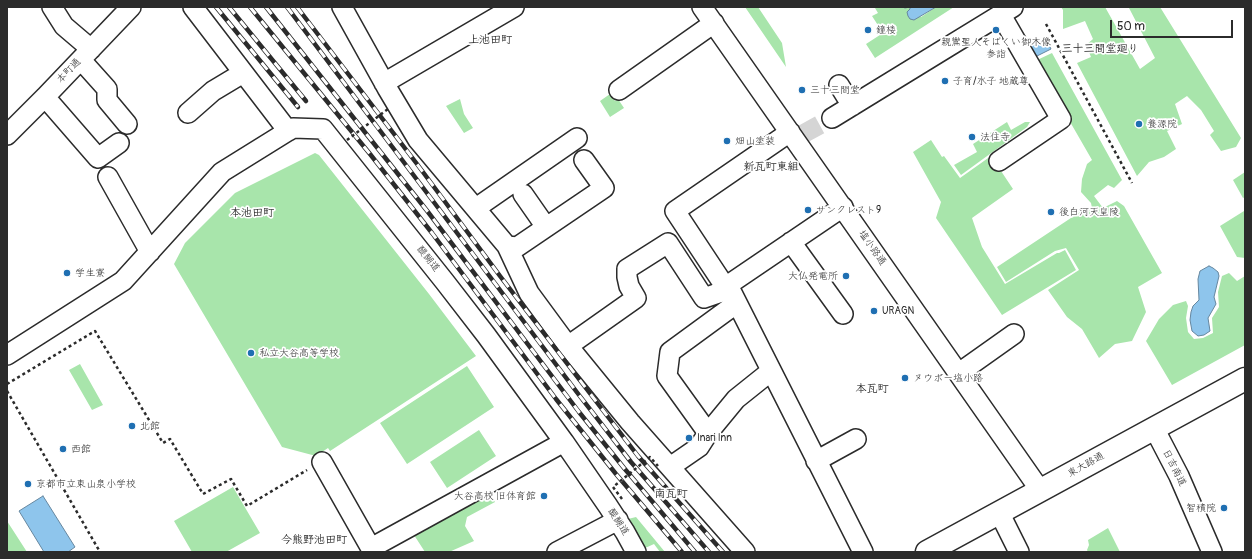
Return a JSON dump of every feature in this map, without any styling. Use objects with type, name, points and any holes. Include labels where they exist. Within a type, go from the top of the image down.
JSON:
[{"type":"main road","name":"東大路通","points":[[927,552],[1245,378]]},
{"type":"street","points":[[52,7],[64,26],[86,54],[107,88],[107,100],[128,124]]},
{"type":"street","name":"本町通","points":[[7,135],[131,7]]},
{"type":"street","points":[[7,355],[123,281],[222,172],[288,131],[193,7]]},
{"type":"street","points":[[342,7],[384,83],[418,140],[507,246],[529,294],[568,346],[664,466],[745,552]]},
{"type":"street","name":"塩小路通","points":[[702,7],[796,135],[843,207],[1040,490]]},
{"type":"street","points":[[384,83],[512,8]]},
{"type":"street","points":[[832,118],[1007,11],[1061,119],[999,161]]},
{"type":"street","points":[[618,90],[714,23]]},
{"type":"street","points":[[188,113],[213,91],[243,73]]},
{"type":"street","points":[[839,85],[852,106]]},
{"type":"street","points":[[45,97],[98,158],[119,143]]},
{"type":"street","name":"醍醐道","points":[[288,131],[293,128],[323,129],[446,282],[564,442],[618,520],[636,552]]},
{"type":"street","points":[[796,135],[675,211],[722,282],[732,292],[863,552]]},
{"type":"street","points":[[476,208],[577,138]]},
{"type":"street","points":[[507,246],[517,247],[604,188],[584,160]]},
{"type":"street","points":[[108,177],[150,252]]},
{"type":"street","points":[[523,194],[546,227]]},
{"type":"street","points":[[708,433],[667,376],[670,352],[732,292],[791,242],[843,207]]},
{"type":"street","points":[[791,242],[843,314]]},
{"type":"street","points":[[568,346],[636,298],[629,286],[627,268],[668,243],[704,298],[732,292]]},
{"type":"street","points":[[959,373],[1014,334]]},
{"type":"street","points":[[664,466],[699,447],[708,433],[736,399],[771,372]]},
{"type":"street","name":"日吉南道","points":[[1154,428],[1179,476],[1212,552]]},
{"type":"street","points":[[816,461],[856,439]]},
{"type":"street","points":[[322,462],[372,550],[564,442]]},
{"type":"street","points":[[999,512],[1018,552]]},
{"type":"street","points":[[557,552],[618,520]]},
{"type":"path","points":[[1046,24],[1132,184]]},
{"type":"path","points":[[347,140],[388,109]]},
{"type":"path","points":[[7,384],[95,331],[163,443],[170,439],[203,494],[231,479],[247,506],[322,462]]},
{"type":"path","points":[[7,391],[100,552]]},
{"type":"path","points":[[622,499],[613,487],[650,457],[664,466]]},
{"type":"green space","points":[[745,7],[758,7],[782,43],[786,67]]},
{"type":"green space","points":[[910,7],[910,9],[921,17],[936,7],[954,7],[875,58],[866,44],[883,33],[872,16],[878,13],[875,8]]},
{"type":"green space","points":[[1061,7],[1105,7],[1140,69],[1155,58],[1129,8],[1160,7],[1241,138],[1236,147],[1221,151],[1210,135],[1214,131],[1201,110],[1187,96],[1175,104],[1182,124],[1167,131],[1176,149],[1164,157],[1149,162],[1137,176],[1077,63],[1091,57],[1086,45],[1093,39],[1085,21],[1063,29],[1063,10]]},
{"type":"green space","points":[[1052,53],[1122,180],[1114,188],[1108,185],[1094,196],[1103,208],[1117,201],[1124,206],[1162,273],[1138,287],[1146,312],[1132,341],[1115,344],[1099,358],[1082,329],[1067,317],[1048,290],[1079,270],[1066,248],[1055,251],[1006,282],[997,267],[1086,208],[1092,208],[1091,203],[1081,192],[1082,179],[1087,164],[1092,160],[1035,61]]},
{"type":"green space","points":[[610,94],[615,101],[618,99],[624,108],[610,117],[600,101]]},
{"type":"green space","points":[[460,99],[464,114],[473,128],[464,133],[446,106]]},
{"type":"green space","points":[[1007,122],[1011,130],[1025,122],[1030,122],[1027,127],[961,175],[954,165],[977,152],[973,144]]},
{"type":"green space","points":[[931,140],[942,157],[944,156],[960,178],[991,156],[1013,189],[972,218],[982,247],[1005,284],[1057,253],[1065,250],[1076,270],[1002,315],[936,218],[941,202],[913,152]]},
{"type":"green space","points":[[315,153],[319,155],[476,356],[330,451],[328,448],[316,456],[282,447],[174,264],[185,243],[235,193]]},
{"type":"green space","points":[[1245,172],[1245,197],[1243,198],[1233,180]]},
{"type":"green space","points":[[1244,211],[1245,258],[1237,257],[1220,226]]},
{"type":"green space","points":[[1229,273],[1237,281],[1245,276],[1245,345],[1172,385],[1146,341],[1159,319],[1173,305],[1186,301],[1188,306],[1186,318],[1188,332],[1194,339],[1203,338],[1213,333],[1212,318],[1219,307],[1218,292],[1222,276]]},
{"type":"green space","points":[[80,364],[103,405],[92,410],[69,370]]},
{"type":"green space","points":[[467,366],[494,407],[407,464],[380,423]]},
{"type":"green space","points":[[479,430],[496,456],[447,488],[430,462]]},
{"type":"green space","points":[[233,487],[260,533],[226,552],[192,552],[174,521]]},
{"type":"green space","points":[[490,494],[495,502],[467,517],[465,526],[474,541],[449,552],[425,552],[414,535],[461,507]]},
{"type":"green space","points":[[636,517],[665,552],[660,552],[654,544],[643,549],[633,525],[632,526],[628,519]]},
{"type":"green space","points":[[7,521],[27,552],[7,552]]},
{"type":"green space","points":[[1108,528],[1120,552],[1088,552],[1088,540]]},
{"type":"water","points":[[910,7],[936,7],[914,20],[910,19],[908,16],[907,12]]},
{"type":"water","points":[[1046,39],[1051,49],[1033,58],[1028,47]]},
{"type":"water","points":[[1209,266],[1218,272],[1219,276],[1214,297],[1216,304],[1208,318],[1210,331],[1204,335],[1198,336],[1192,331],[1190,320],[1191,312],[1193,306],[1199,300],[1198,279],[1200,271]]},
{"type":"water","points":[[43,496],[75,547],[68,552],[44,552],[19,511]]},
{"type":"tunnel","points":[[803,134],[832,118]]},
{"type":"railway","points":[[216,7],[298,107]]},
{"type":"railway","points":[[229,7],[306,101]]},
{"type":"railway","points":[[250,7],[370,154],[432,233],[556,399],[616,474],[682,552]]},
{"type":"railway","points":[[266,7],[428,212],[579,412],[695,552]]},
{"type":"railway","points":[[287,7],[579,395],[631,462],[709,552]]},
{"type":"railway","points":[[297,7],[638,456],[723,552]]},
{"type":"place","name":"鐘楼","points":[[868,30]]},
{"type":"place","name":"親鸞聖人そばくい御木像 参詣","points":[[996,30]]},
{"type":"place","name":"子育/水子 地蔵尊","points":[[945,81]]},
{"type":"place","name":"三十三間堂","points":[[802,90]]},
{"type":"place","name":"養源院","points":[[1139,124]]},
{"type":"place","name":"法住寺","points":[[972,137]]},
{"type":"place","name":"畑山塗装","points":[[727,141]]},
{"type":"place","name":"サンクレスト9","points":[[808,210]]},
{"type":"place","name":"後白河天皇陵","points":[[1051,212]]},
{"type":"place","name":"学生寮","points":[[67,273]]},
{"type":"place","name":"大仏発電所","points":[[846,276]]},
{"type":"place","name":"URAGN","points":[[874,311]]},
{"type":"place","name":"私立大谷高等学校","points":[[251,353]]},
{"type":"place","name":"ヌウボー塩小路","points":[[905,378]]},
{"type":"place","name":"北館","points":[[132,426]]},
{"type":"place","name":"Inari Inn","points":[[689,438]]},
{"type":"place","name":"西館","points":[[63,449]]},
{"type":"place","name":"京都市立東山泉小学校","points":[[28,484]]},
{"type":"place","name":"大谷高校 旧体育館","points":[[544,496]]},
{"type":"place","name":"智積院","points":[[1224,508]]},
{"type":"district","name":"上池田町","points":[[490,40]]},
{"type":"district","name":"三十三間堂廻り","points":[[1100,49]]},
{"type":"district","name":"新瓦町東組","points":[[771,167]]},
{"type":"district","name":"本池田町","points":[[252,213]]},
{"type":"district","name":"本瓦町","points":[[872,389]]},
{"type":"district","name":"南瓦町","points":[[671,494]]},
{"type":"district","name":"今熊野池田町","points":[[314,540]]}]
